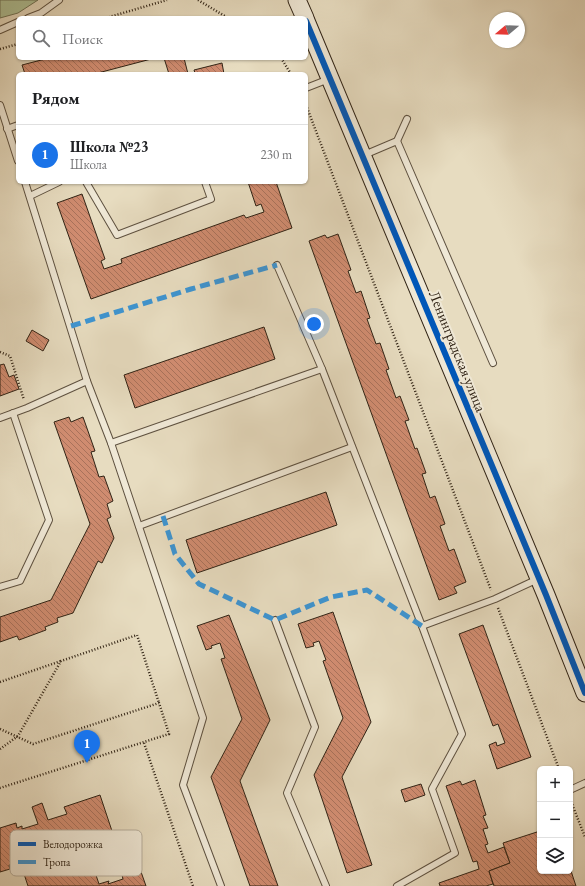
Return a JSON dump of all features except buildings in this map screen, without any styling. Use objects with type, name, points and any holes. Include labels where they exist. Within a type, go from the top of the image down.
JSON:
[{"type":"street","name":"Ленинградская улица","points":[[297,0],[304,16]]},
{"type":"street","name":"Ленинградская улица","points":[[308,26],[585,693]]},
{"type":"lane","points":[[33,16],[41,13],[59,0]]},
{"type":"lane","points":[[0,30],[16,23]]},
{"type":"lane","points":[[308,87],[330,78]]},
{"type":"lane","points":[[0,104],[16,155]]},
{"type":"lane","points":[[363,156],[397,141],[407,119]]},
{"type":"lane","points":[[7,129],[16,126]]},
{"type":"lane","points":[[397,141],[493,363]]},
{"type":"lane","points":[[26,184],[87,381],[111,443],[203,718],[183,785],[221,886]]},
{"type":"lane","points":[[30,196],[55,184]]},
{"type":"lane","points":[[87,184],[117,235],[211,199],[206,184]]},
{"type":"lane","points":[[277,265],[322,369],[422,626],[462,734],[432,789],[455,854],[397,886]]},
{"type":"lane","points":[[111,443],[322,369]]},
{"type":"lane","points":[[0,418],[27,408],[87,381]]},
{"type":"lane","points":[[0,587],[20,581],[49,520],[13,413]]},
{"type":"lane","points":[[139,526],[352,447]]},
{"type":"lane","points":[[422,626],[495,599],[538,579]]},
{"type":"lane","points":[[275,620],[315,727],[287,793],[326,886]]},
{"type":"lane","points":[[573,789],[585,784]]},
{"type":"path","points":[[113,16],[167,0]]},
{"type":"path","points":[[198,0],[225,16]]},
{"type":"path","points":[[0,49],[16,45]]},
{"type":"path","points":[[282,60],[290,72]]},
{"type":"path","points":[[308,110],[558,766]]},
{"type":"path","points":[[0,352],[10,356],[27,408]]},
{"type":"path","points":[[0,682],[137,635],[169,734],[0,788]]},
{"type":"path","points":[[0,749],[18,736],[62,661]]},
{"type":"path","points":[[0,729],[33,744],[158,703]]},
{"type":"path","points":[[144,743],[193,886]]},
{"type":"path","points":[[572,802],[585,837]]},
{"type":"green space","points":[[0,0],[38,0],[18,13],[0,18]]},
{"type":"marked path","points":[[71,326],[191,289],[277,265]]},
{"type":"marked path","points":[[163,516],[175,554],[199,584],[275,620],[331,597],[367,590],[422,626]]},
{"type":"cycle path","points":[[308,26],[546,595],[585,693]]},
{"type":"place","name":"Школа №23","points":[[87,763]]}]
